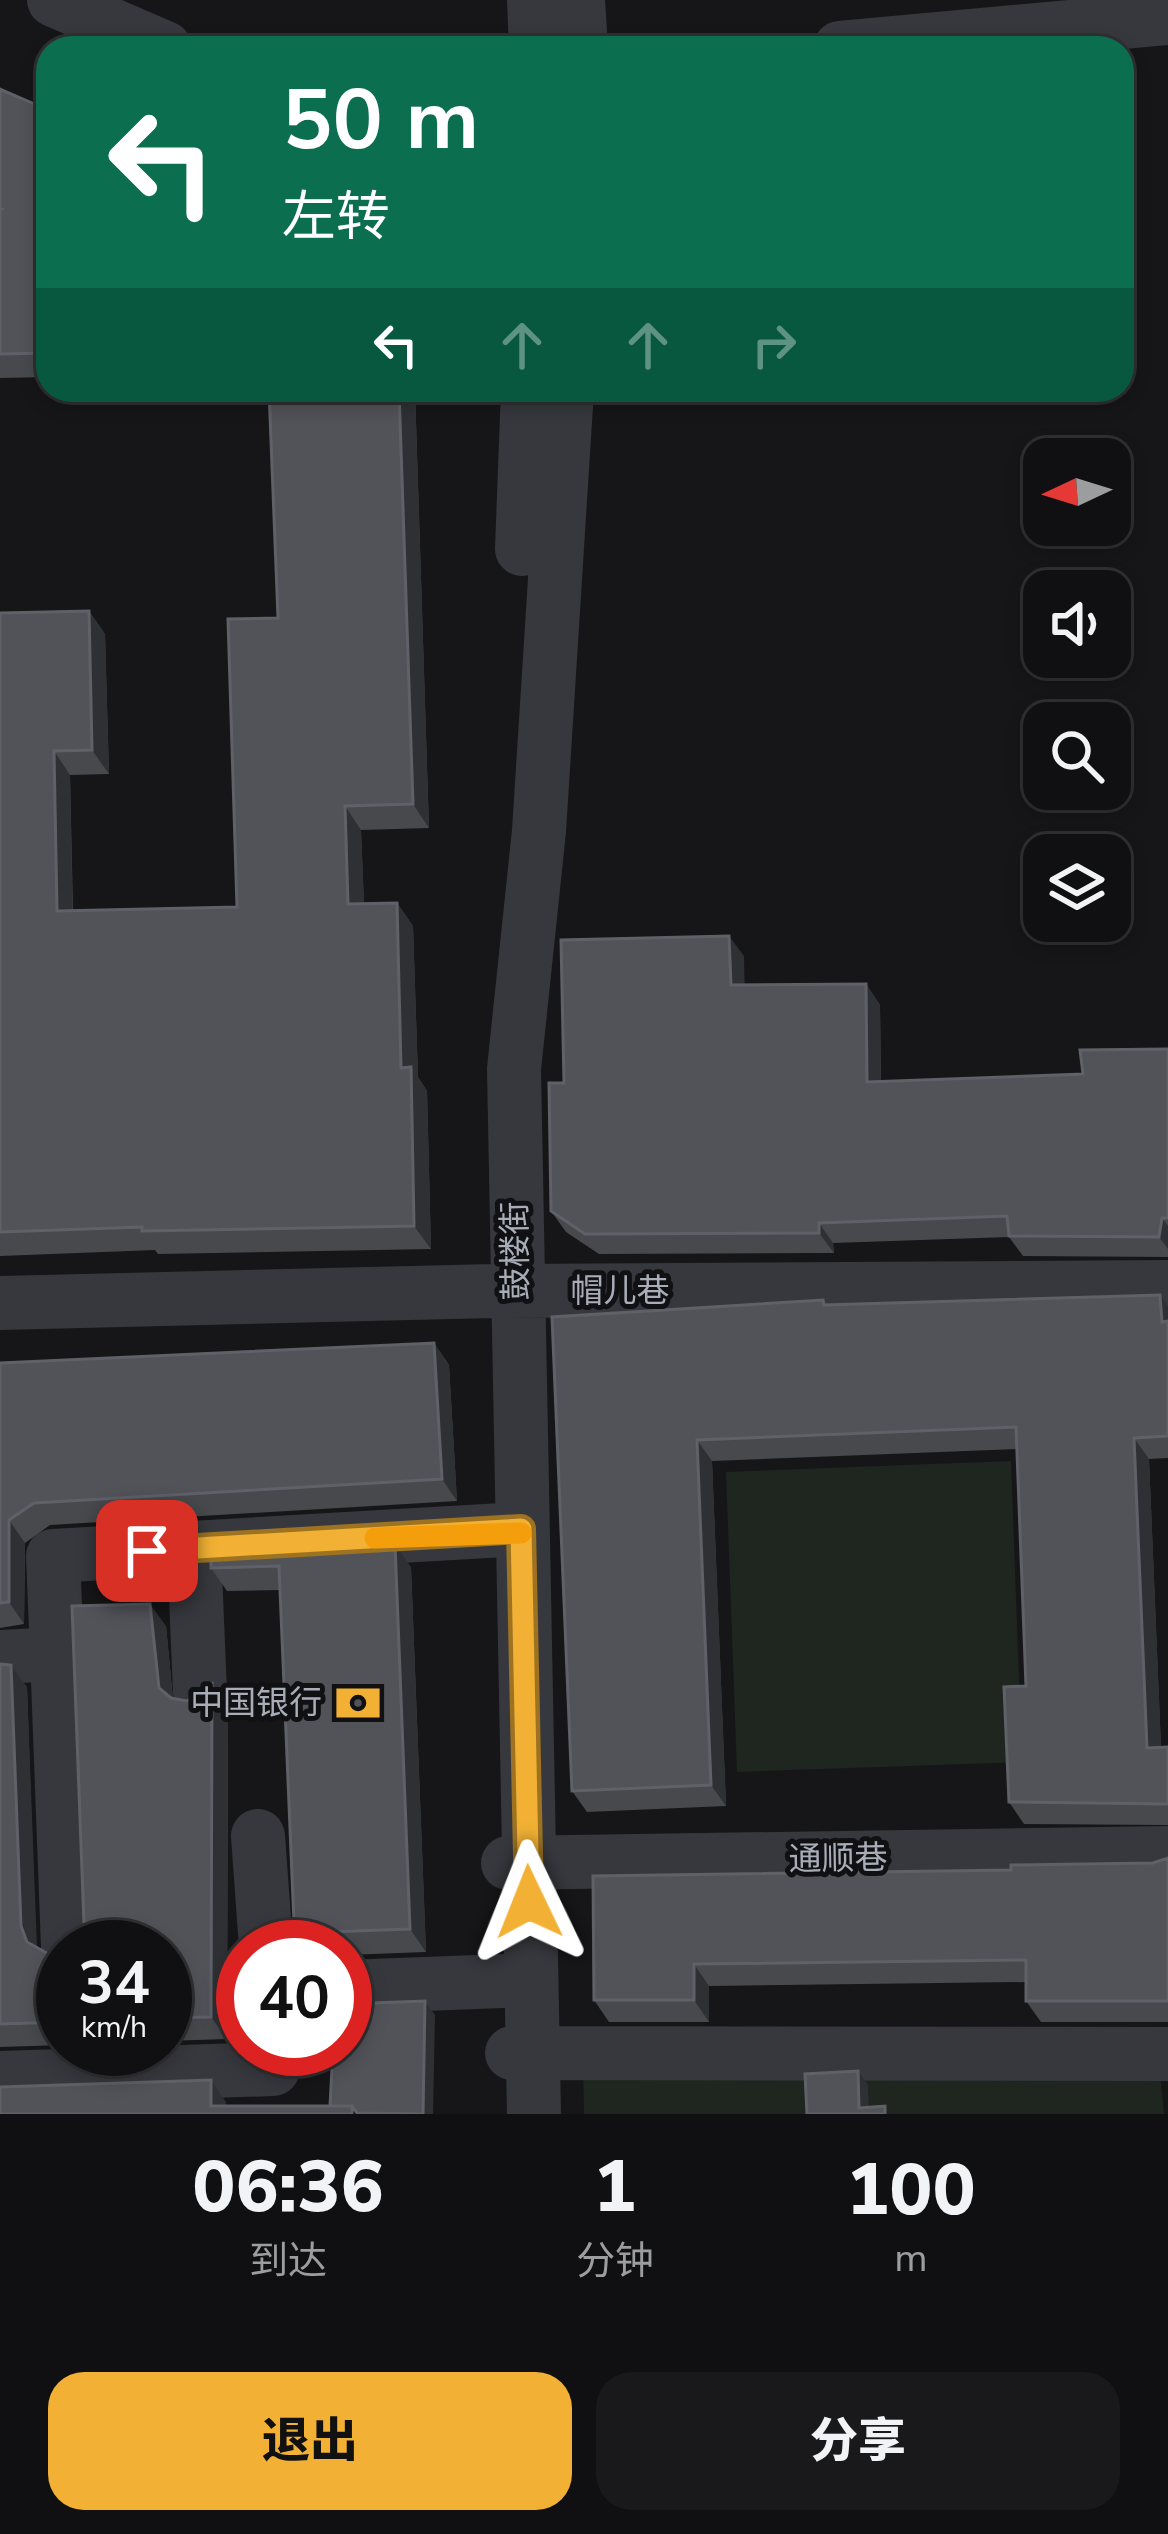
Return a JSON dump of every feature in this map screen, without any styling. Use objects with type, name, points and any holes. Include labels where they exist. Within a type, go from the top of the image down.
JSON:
[{"type":"street","points":[[11,0],[83,36]]},
{"type":"street","points":[[54,0],[136,36]]},
{"type":"street","points":[[534,0],[536,36]]},
{"type":"street","points":[[578,0],[580,36]]},
{"type":"street","points":[[972,36],[1168,18]]},
{"type":"street","points":[[1134,50],[1168,47]]},
{"type":"street","name":"鼓楼街","points":[[513,2114],[522,2053],[521,1980],[505,1292],[494,1075],[527,402]]},
{"type":"street","name":"鼓楼街","points":[[505,1292],[514,1069],[538,831],[566,402]]},
{"type":"street","name":"帽儿巷","points":[[0,1303],[505,1292],[1168,1287]]},
{"type":"street","points":[[67,1920],[53,1556],[511,1530]]},
{"type":"street","points":[[194,1549],[200,1692]]},
{"type":"street","points":[[0,1657],[57,1654]]},
{"type":"street","points":[[258,1836],[264,1920]]},
{"type":"street","name":"通顺巷","points":[[518,1864],[1168,1853]]},
{"type":"street","points":[[372,1986],[521,1980]]},
{"type":"street","points":[[522,2053],[1168,2054]]},
{"type":"street","name":"鼓楼街","points":[[522,2053],[534,2114]]},
{"type":"street","points":[[0,2078],[36,2070]]},
{"type":"shaded area","points":[[1011,1461],[1022,1762],[737,1772],[726,1472]]},
{"type":"shaded area","points":[[583,2068],[1160,2074],[1164,2114],[584,2114]]},
{"type":"building","points":[[0,89],[36,105],[36,353],[0,354]]},
{"type":"building","points":[[269,402],[399,402],[413,804],[345,806],[348,904],[397,903],[401,1068],[411,1067],[414,1226],[0,1232],[0,613],[89,611],[92,750],[54,751],[57,911],[237,907],[228,619],[278,618]]},
{"type":"building","points":[[729,936],[731,985],[866,984],[867,1082],[1083,1074],[1080,1050],[1168,1049],[1168,1218],[1162,1218],[1159,1237],[1009,1236],[1007,1216],[819,1223],[819,1233],[585,1234],[551,1211],[549,1083],[564,1083],[561,940]]},
{"type":"building","points":[[1160,1295],[1162,1322],[1168,1321],[1168,1436],[1134,1438],[1147,1748],[1168,1747],[1168,1804],[1009,1802],[1004,1687],[1026,1686],[1016,1427],[697,1440],[711,1785],[572,1791],[552,1317],[823,1300],[824,1305]]},
{"type":"building","points":[[434,1343],[442,1479],[34,1503],[9,1520],[9,1602],[0,1603],[0,1363]]},
{"type":"building","name":"中国银行","points":[[395,1544],[410,1929],[372,1930],[372,1920],[294,1920],[279,1566],[211,1568],[211,1554]]},
{"type":"building","points":[[150,1604],[159,1688],[171,1698],[187,1701],[212,1684],[211,2017],[192,2017],[192,1920],[84,1920],[72,1606]]},
{"type":"building","points":[[0,1664],[11,1665],[21,1926],[27,1942],[36,1947],[36,2023],[0,2024]]},
{"type":"building","points":[[1168,1858],[1168,2001],[1026,2001],[1026,1960],[694,1964],[694,2000],[594,2000],[593,1876],[1011,1870],[1011,1865],[1153,1863]]},
{"type":"building","points":[[425,2001],[423,2114],[357,2113],[352,2106],[330,2106],[332,2076],[372,2076],[372,2003]]},
{"type":"building","points":[[858,2071],[859,2108],[885,2106],[885,2114],[807,2114],[805,2074]]},
{"type":"building","points":[[211,2080],[211,2106],[352,2106],[352,2114],[0,2114],[0,2087]]},
{"type":"slow traffic","points":[[375,1538],[521,1529],[521,1533]]},
{"type":"place","name":"中国银行","points":[[358,1703]]},
{"type":"route","points":[[147,1551],[521,1529],[529,1902]]}]
